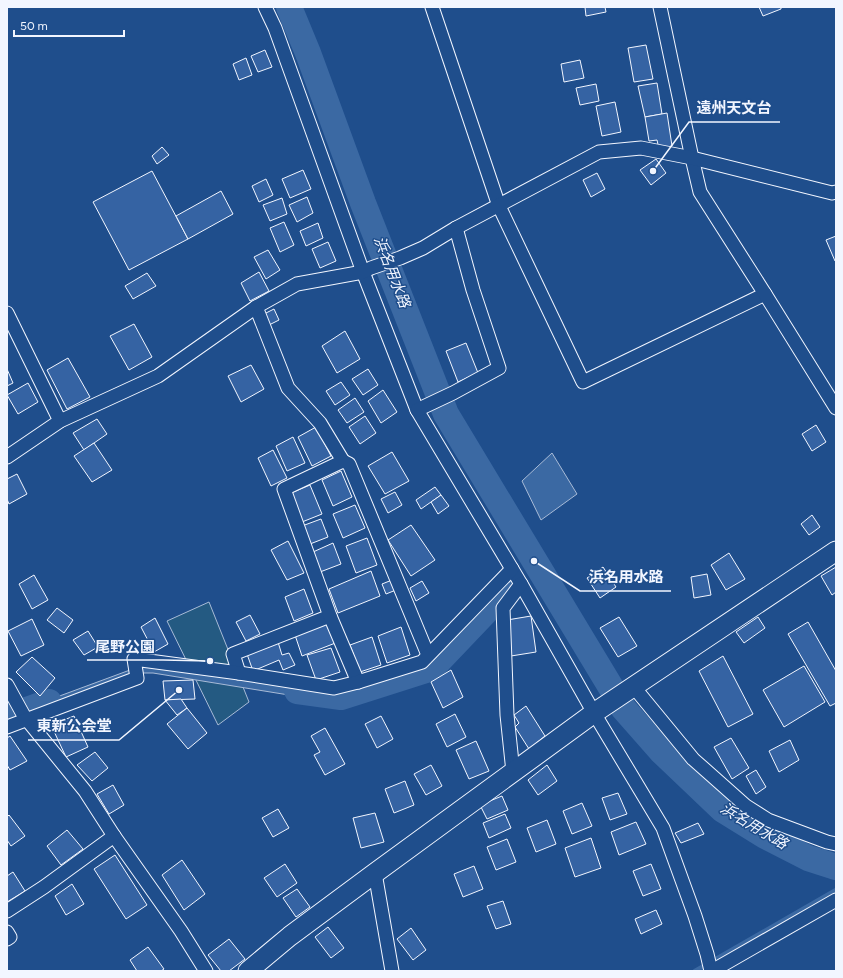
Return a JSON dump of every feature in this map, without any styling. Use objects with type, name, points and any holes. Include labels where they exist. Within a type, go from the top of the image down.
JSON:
[{"type":"street","points":[[265,7],[275,28],[367,270],[416,410],[521,584],[600,709],[663,828],[695,916],[711,970],[836,900]]},
{"type":"street","points":[[432,7],[499,206],[583,382],[765,294]]},
{"type":"street","points":[[660,7],[700,192],[836,408]]},
{"type":"street","points":[[7,457],[60,421],[158,376],[256,308],[296,284],[367,270],[400,258],[422,248],[456,228],[599,152],[641,148],[692,158],[832,193],[836,192]]},
{"type":"street","points":[[416,410],[453,393],[499,368],[472,290],[456,228]]},
{"type":"street","points":[[256,308],[288,388],[320,423],[343,460],[349,464],[428,655]]},
{"type":"street","points":[[7,313],[60,421]]},
{"type":"street","points":[[343,460],[284,489],[330,616],[358,682]]},
{"type":"street","points":[[248,971],[290,936],[600,709],[836,551]]},
{"type":"street","points":[[7,727],[23,714],[137,678],[134,659],[239,673],[334,688],[422,662],[512,569]]},
{"type":"street","points":[[513,772],[507,715],[503,608],[521,584]]},
{"type":"street","points":[[239,673],[233,654],[330,616]]},
{"type":"street","points":[[7,685],[23,714],[85,791],[206,971]]},
{"type":"street","points":[[633,686],[693,759],[746,806],[768,820],[836,844]]},
{"type":"street","points":[[7,911],[44,887],[114,836]]},
{"type":"street","points":[[375,873],[392,971]]},
{"type":"street","points":[[7,932],[10,937],[7,939]]},
{"type":"shaded area","points":[[552,453],[577,494],[541,520],[522,481]]},
{"type":"shaded area","points":[[209,602],[249,702],[218,725],[167,621]]},
{"type":"shaded area","points":[[148,661],[333,691],[332,702],[153,673],[133,673],[29,712],[27,708],[130,670]]},
{"type":"building","points":[[585,7],[605,7],[606,12],[586,16]]},
{"type":"building","points":[[759,7],[781,7],[781,9],[763,16]]},
{"type":"building","points":[[646,45],[653,79],[634,82],[628,48]]},
{"type":"building","points":[[265,50],[272,67],[258,72],[251,56]]},
{"type":"building","points":[[246,58],[252,75],[239,80],[233,64]]},
{"type":"building","points":[[580,60],[584,78],[564,82],[561,64]]},
{"type":"building","points":[[657,83],[662,114],[645,117],[638,86]]},
{"type":"building","points":[[596,84],[599,101],[580,105],[576,88]]},
{"type":"building","points":[[615,102],[621,132],[602,136],[596,106]]},
{"type":"building","points":[[667,113],[672,146],[659,149],[657,140],[649,141],[645,117]]},
{"type":"building","points":[[162,147],[169,155],[157,164],[152,156]]},
{"type":"building","points":[[656,159],[666,173],[651,185],[640,170]]},
{"type":"building","points":[[303,170],[311,189],[290,198],[282,179]]},
{"type":"building","points":[[152,171],[188,239],[129,270],[93,202]]},
{"type":"building","points":[[597,173],[605,189],[591,197],[583,180]]},
{"type":"building","points":[[266,179],[273,195],[259,202],[252,186]]},
{"type":"building","points":[[221,191],[233,214],[188,239],[176,216]]},
{"type":"building","points":[[307,197],[313,213],[297,222],[289,205]]},
{"type":"building","points":[[282,198],[287,214],[270,221],[263,205]]},
{"type":"building","points":[[284,222],[294,245],[280,252],[270,228]]},
{"type":"building","points":[[318,223],[323,238],[306,246],[300,231]]},
{"type":"building","points":[[836,236],[836,261],[835,261],[826,240]]},
{"type":"building","points":[[328,242],[336,261],[320,268],[312,249]]},
{"type":"building","points":[[268,250],[280,270],[266,279],[254,257]]},
{"type":"building","points":[[259,272],[269,291],[250,301],[241,283]]},
{"type":"building","points":[[147,273],[156,286],[133,299],[125,286]]},
{"type":"building","points":[[274,309],[279,320],[269,325],[264,314]]},
{"type":"building","points":[[134,324],[152,357],[129,370],[110,336]]},
{"type":"building","points":[[345,331],[360,359],[337,373],[322,346]]},
{"type":"building","points":[[466,343],[478,373],[458,382],[446,351]]},
{"type":"building","points":[[68,358],[90,397],[67,409],[47,370]]},
{"type":"building","points":[[251,365],[264,389],[241,402],[228,376]]},
{"type":"building","points":[[7,369],[13,383],[7,386]]},
{"type":"building","points":[[368,369],[378,385],[363,395],[352,379]]},
{"type":"building","points":[[341,382],[350,395],[335,405],[326,391]]},
{"type":"building","points":[[28,383],[38,402],[18,414],[7,395]]},
{"type":"building","points":[[383,390],[397,412],[381,423],[368,401]]},
{"type":"building","points":[[355,398],[364,412],[347,423],[338,410]]},
{"type":"building","points":[[365,416],[376,433],[360,444],[349,427]]},
{"type":"building","points":[[97,419],[107,434],[84,450],[73,433]]},
{"type":"building","points":[[816,425],[826,442],[812,451],[802,434]]},
{"type":"building","points":[[316,427],[331,456],[312,466],[298,437]]},
{"type":"building","points":[[293,437],[305,463],[287,471],[276,446]]},
{"type":"building","points":[[94,443],[112,470],[92,482],[74,456]]},
{"type":"building","points":[[273,450],[287,478],[271,486],[258,458]]},
{"type":"building","points":[[392,452],[409,481],[385,494],[368,466]]},
{"type":"building","points":[[341,471],[352,497],[333,506],[322,480]]},
{"type":"building","points":[[17,474],[27,494],[9,504],[7,499],[7,479]]},
{"type":"building","points":[[310,485],[322,514],[302,522],[291,493]]},
{"type":"building","points":[[435,487],[441,495],[421,509],[416,500]]},
{"type":"building","points":[[395,492],[402,505],[388,513],[381,499]]},
{"type":"building","points":[[441,495],[449,506],[438,514],[431,502]]},
{"type":"building","points":[[355,505],[365,528],[343,538],[333,514]]},
{"type":"building","points":[[812,515],[820,527],[809,535],[801,524]]},
{"type":"building","points":[[321,519],[328,537],[310,544],[302,526]]},
{"type":"building","points":[[411,525],[435,560],[411,576],[388,540]]},
{"type":"building","points":[[367,538],[377,565],[356,573],[346,546]]},
{"type":"building","points":[[288,541],[304,573],[287,580],[271,550]]},
{"type":"building","points":[[333,543],[341,564],[320,572],[313,552]]},
{"type":"building","points":[[729,553],[745,579],[726,590],[711,565]]},
{"type":"building","points":[[603,567],[616,587],[600,598],[587,578]]},
{"type":"building","points":[[836,567],[836,592],[832,595],[821,576]]},
{"type":"building","points":[[371,571],[380,596],[338,613],[329,589]]},
{"type":"building","points":[[707,574],[711,595],[694,598],[691,577]]},
{"type":"building","points":[[34,575],[48,600],[32,609],[19,584]]},
{"type":"building","points":[[392,580],[396,590],[386,594],[382,584]]},
{"type":"building","points":[[422,581],[429,593],[416,601],[410,588]]},
{"type":"building","points":[[304,589],[313,613],[294,621],[285,597]]},
{"type":"building","points":[[57,608],[73,620],[64,633],[47,620]]},
{"type":"building","points":[[250,615],[260,634],[246,641],[236,622]]},
{"type":"building","points":[[531,616],[536,652],[511,656],[507,620]]},
{"type":"building","points":[[619,617],[637,646],[618,657],[600,628]]},
{"type":"building","points":[[758,617],[765,628],[744,643],[736,632]]},
{"type":"building","points":[[155,618],[168,644],[154,652],[141,627]]},
{"type":"building","points":[[32,619],[44,645],[21,656],[8,631]]},
{"type":"building","points":[[330,621],[338,642],[302,656],[295,635]]},
{"type":"building","points":[[808,622],[836,671],[836,703],[830,706],[788,634]]},
{"type":"building","points":[[401,627],[410,655],[387,663],[378,636]]},
{"type":"building","points":[[88,631],[98,647],[84,655],[73,640]]},
{"type":"building","points":[[372,637],[381,665],[360,672],[350,645]]},
{"type":"building","points":[[278,642],[282,655],[289,653],[295,665],[283,670],[279,660],[253,671],[247,654]]},
{"type":"building","points":[[331,648],[340,672],[316,680],[307,655]]},
{"type":"building","points":[[723,656],[753,714],[728,727],[699,671]]},
{"type":"building","points":[[32,657],[55,678],[40,696],[16,672]]},
{"type":"building","points":[[804,666],[825,702],[784,727],[763,690]]},
{"type":"building","points":[[451,670],[463,697],[443,708],[431,682]]},
{"type":"building","points":[[193,680],[195,699],[165,700],[163,681]]},
{"type":"building","points":[[181,699],[187,708],[177,715],[165,700]]},
{"type":"building","points":[[526,706],[545,736],[529,749],[515,727],[519,723],[514,715]]},
{"type":"building","points":[[187,708],[207,733],[188,749],[167,724]]},
{"type":"building","points":[[455,714],[466,737],[447,747],[436,724]]},
{"type":"building","points":[[74,716],[88,747],[66,757],[51,725]]},
{"type":"building","points":[[381,716],[393,739],[377,748],[365,724]]},
{"type":"building","points":[[325,728],[345,764],[325,775],[314,755],[320,752],[311,736]]},
{"type":"building","points":[[10,736],[27,761],[10,770],[7,765],[7,738]]},
{"type":"building","points":[[731,738],[749,768],[732,779],[714,747]]},
{"type":"building","points":[[790,740],[799,760],[779,772],[769,751]]},
{"type":"building","points":[[476,741],[489,771],[469,779],[456,750]]},
{"type":"building","points":[[95,752],[108,768],[92,781],[77,765]]},
{"type":"building","points":[[431,765],[442,786],[426,795],[414,774]]},
{"type":"building","points":[[547,765],[557,781],[538,795],[528,780]]},
{"type":"building","points":[[756,770],[766,787],[756,794],[746,776]]},
{"type":"building","points":[[405,781],[414,805],[394,813],[385,789]]},
{"type":"building","points":[[113,785],[124,805],[109,814],[97,794]]},
{"type":"building","points":[[618,793],[627,814],[610,820],[602,798]]},
{"type":"building","points":[[502,796],[508,810],[487,819],[480,805]]},
{"type":"building","points":[[582,803],[592,826],[572,834],[563,811]]},
{"type":"building","points":[[278,809],[289,828],[273,837],[262,818]]},
{"type":"building","points":[[375,813],[384,842],[361,848],[353,818]]},
{"type":"building","points":[[505,814],[511,828],[489,838],[483,823]]},
{"type":"building","points":[[9,815],[25,836],[11,846],[7,840],[7,817]]},
{"type":"building","points":[[547,820],[556,844],[536,852],[527,828]]},
{"type":"building","points":[[636,822],[646,844],[619,855],[611,832]]},
{"type":"building","points":[[698,823],[704,834],[681,843],[675,833]]},
{"type":"building","points":[[67,830],[83,849],[61,865],[47,846]]},
{"type":"building","points":[[591,838],[601,868],[575,877],[565,848]]},
{"type":"building","points":[[507,839],[516,862],[496,870],[487,847]]},
{"type":"building","points":[[115,855],[147,905],[126,919],[94,869]]},
{"type":"building","points":[[182,860],[205,894],[184,910],[162,875]]},
{"type":"building","points":[[285,864],[297,883],[277,897],[264,878]]},
{"type":"building","points":[[651,864],[661,889],[643,896],[633,871]]},
{"type":"building","points":[[474,866],[483,889],[463,897],[454,874]]},
{"type":"building","points":[[13,872],[25,891],[7,902],[7,876]]},
{"type":"building","points":[[72,884],[84,904],[66,915],[55,896]]},
{"type":"building","points":[[297,889],[310,907],[296,917],[283,898]]},
{"type":"building","points":[[503,901],[511,924],[496,929],[487,906]]},
{"type":"building","points":[[656,910],[662,924],[641,934],[635,919]]},
{"type":"building","points":[[328,927],[344,948],[331,958],[315,937]]},
{"type":"building","points":[[411,928],[426,950],[413,960],[397,939]]},
{"type":"building","points":[[229,939],[245,959],[229,971],[221,971],[208,955]]},
{"type":"building","points":[[148,947],[164,969],[161,971],[137,971],[130,960]]},
{"type":"waterway","name":"浜名用水路","points":[[289,7],[308,53],[363,203],[446,414],[624,709],[661,751],[723,810],[765,836],[808,858],[836,867]]},
{"type":"waterway","points":[[297,691],[341,697],[432,668],[512,584]]},
{"type":"waterway","points":[[7,717],[49,702]]},
{"type":"waterway","points":[[695,971],[836,890]]},
{"type":"place","name":"遠州天文台","points":[[653,171]]},
{"type":"place","name":"浜名用水路","points":[[534,561]]},
{"type":"place","name":"尾野公園","points":[[210,661]]},
{"type":"place","name":"東新公会堂","points":[[179,690]]}]
